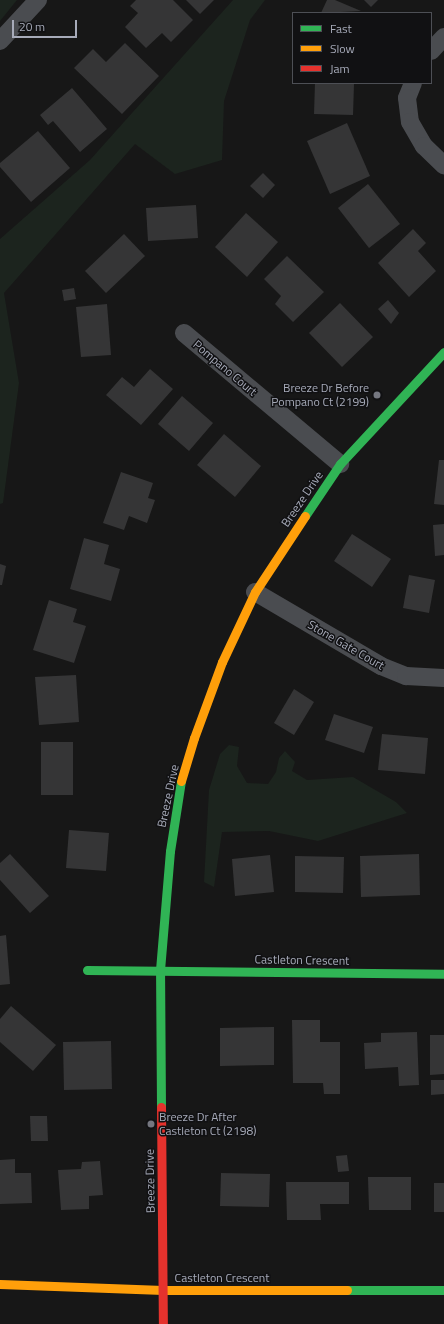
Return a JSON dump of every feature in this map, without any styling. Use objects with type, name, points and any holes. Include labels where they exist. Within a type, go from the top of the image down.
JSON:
[{"type":"street","points":[[0,41],[38,0]]},
{"type":"street","points":[[432,51],[444,37]]},
{"type":"street","points":[[413,84],[407,98],[410,122],[424,146],[444,165]]},
{"type":"street","name":"Pompano Court","points":[[184,333],[340,464]]},
{"type":"street","name":"Breeze Drive","points":[[163,1324],[160,970],[170,851],[179,790],[194,738],[222,662],[255,592],[340,464],[444,352]]},
{"type":"street","name":"Stone Gate Court","points":[[255,592],[381,666],[406,676],[444,678]]},
{"type":"street","name":"Castleton Crescent","points":[[87,970],[444,974]]},
{"type":"street","name":"Castleton Crescent","points":[[0,1284],[163,1290],[444,1290]]},
{"type":"shaded area","points":[[0,0],[17,0],[0,21]]},
{"type":"shaded area","points":[[233,0],[265,0],[250,20],[224,101],[222,160],[175,174],[135,144],[4,293],[19,383],[3,503],[0,504],[0,239],[90,160]]},
{"type":"shaded area","points":[[229,745],[239,747],[237,766],[247,783],[268,784],[276,772],[279,758],[285,751],[295,762],[292,771],[307,780],[353,777],[396,802],[407,813],[318,841],[269,831],[222,832],[214,887],[204,882],[209,790],[220,754]]},
{"type":"building","points":[[136,0],[173,0],[193,20],[171,42],[162,33],[146,48],[125,27],[138,13],[130,6]]},
{"type":"building","points":[[186,0],[214,0],[200,14]]},
{"type":"building","points":[[327,0],[335,0],[361,11],[341,12],[321,12]]},
{"type":"building","points":[[364,0],[378,0],[371,7]]},
{"type":"building","points":[[125,43],[159,76],[122,114],[74,68],[93,49],[106,62]]},
{"type":"building","points":[[315,84],[354,84],[353,115],[314,114]]},
{"type":"building","points":[[72,88],[107,129],[80,152],[53,121],[48,125],[40,115]]},
{"type":"building","points":[[347,123],[370,176],[330,194],[307,141]]},
{"type":"building","points":[[38,131],[70,168],[31,202],[0,167],[0,163]]},
{"type":"building","points":[[263,173],[275,185],[263,198],[250,186]]},
{"type":"building","points":[[368,184],[400,224],[369,248],[338,208]]},
{"type":"building","points":[[196,205],[198,238],[148,241],[146,208]]},
{"type":"building","points":[[246,213],[278,242],[247,277],[215,247]]},
{"type":"building","points":[[413,229],[426,243],[418,251],[436,271],[409,297],[378,263]]},
{"type":"building","points":[[124,234],[145,256],[106,293],[85,271]]},
{"type":"building","points":[[287,256],[324,292],[293,322],[275,304],[281,296],[264,279]]},
{"type":"building","points":[[74,288],[76,299],[64,301],[62,290]]},
{"type":"building","points":[[388,300],[399,313],[391,324],[378,309]]},
{"type":"building","points":[[340,303],[373,337],[342,367],[309,333]]},
{"type":"building","points":[[107,304],[111,355],[81,357],[76,307]]},
{"type":"building","points":[[150,369],[173,389],[141,425],[106,395],[122,377],[134,387]]},
{"type":"building","points":[[182,396],[213,423],[189,451],[158,424]]},
{"type":"building","points":[[224,434],[261,466],[235,497],[197,465]]},
{"type":"building","points":[[439,460],[444,460],[444,505],[434,504]]},
{"type":"building","points":[[121,472],[153,483],[148,498],[155,500],[147,523],[129,516],[124,530],[103,523]]},
{"type":"building","points":[[444,524],[444,555],[435,556],[433,525]]},
{"type":"building","points":[[352,534],[391,559],[372,587],[334,561]]},
{"type":"building","points":[[84,538],[109,545],[104,564],[120,569],[111,601],[70,589]]},
{"type":"building","points":[[0,564],[6,566],[2,585],[0,585]]},
{"type":"building","points":[[409,575],[435,580],[429,613],[403,608]]},
{"type":"building","points":[[49,600],[77,609],[73,622],[86,626],[74,663],[33,650]]},
{"type":"building","points":[[76,675],[79,722],[39,725],[35,677]]},
{"type":"building","points":[[294,689],[314,702],[294,735],[274,723]]},
{"type":"building","points":[[334,714],[373,727],[364,753],[325,740]]},
{"type":"building","points":[[382,734],[428,738],[425,774],[378,770]]},
{"type":"building","points":[[41,742],[73,742],[73,795],[41,795]]},
{"type":"building","points":[[69,830],[109,833],[106,871],[66,868]]},
{"type":"building","points":[[10,854],[49,896],[30,913],[0,880],[0,863]]},
{"type":"building","points":[[419,854],[420,895],[361,897],[360,856]]},
{"type":"building","points":[[270,855],[274,892],[235,896],[232,859]]},
{"type":"building","points":[[295,856],[344,857],[343,893],[295,892]]},
{"type":"building","points":[[6,935],[10,984],[0,985],[0,936]]},
{"type":"building","points":[[11,1006],[56,1045],[33,1071],[0,1042],[0,1019]]},
{"type":"building","points":[[292,1020],[320,1020],[320,1042],[340,1042],[340,1094],[324,1094],[323,1083],[293,1083]]},
{"type":"building","points":[[274,1027],[274,1065],[220,1066],[220,1028]]},
{"type":"building","points":[[417,1032],[419,1085],[399,1086],[398,1067],[365,1069],[364,1043],[381,1042],[381,1033]]},
{"type":"building","points":[[430,1035],[444,1035],[444,1074],[430,1075]]},
{"type":"building","points":[[111,1041],[112,1089],[64,1090],[63,1042]]},
{"type":"building","points":[[431,1080],[444,1080],[444,1094],[431,1095]]},
{"type":"building","points":[[30,1116],[47,1116],[48,1141],[31,1141]]},
{"type":"building","points":[[347,1155],[349,1171],[338,1172],[336,1156]]},
{"type":"building","points":[[15,1159],[15,1173],[31,1173],[32,1203],[0,1204],[0,1160]]},
{"type":"building","points":[[100,1161],[103,1195],[89,1196],[89,1209],[61,1210],[58,1170],[81,1169],[82,1162]]},
{"type":"building","points":[[221,1173],[270,1174],[269,1207],[220,1206]]},
{"type":"building","points":[[368,1177],[411,1177],[411,1210],[369,1210]]},
{"type":"building","points":[[286,1182],[349,1182],[349,1204],[320,1204],[321,1220],[287,1220]]},
{"type":"building","points":[[434,1183],[444,1183],[444,1212],[434,1212]]},
{"type":"traffic: fast","points":[[305,516],[340,464],[444,352]]},
{"type":"traffic: fast","points":[[161,1107],[160,970],[170,851],[181,781]]},
{"type":"traffic: fast","points":[[87,970],[444,974]]},
{"type":"traffic: fast","points":[[347,1290],[444,1290]]},
{"type":"traffic: slow","points":[[181,781],[194,738],[222,662],[255,592],[305,516]]},
{"type":"traffic: slow","points":[[0,1284],[163,1290],[347,1290]]},
{"type":"traffic: jam","points":[[161,1107],[163,1324]]},
{"type":"place","name":"Breeze Dr Before Pompano Ct (2199)","points":[[377,395]]},
{"type":"place","name":"Breeze Dr After Castleton Ct (2198)","points":[[151,1124]]}]
